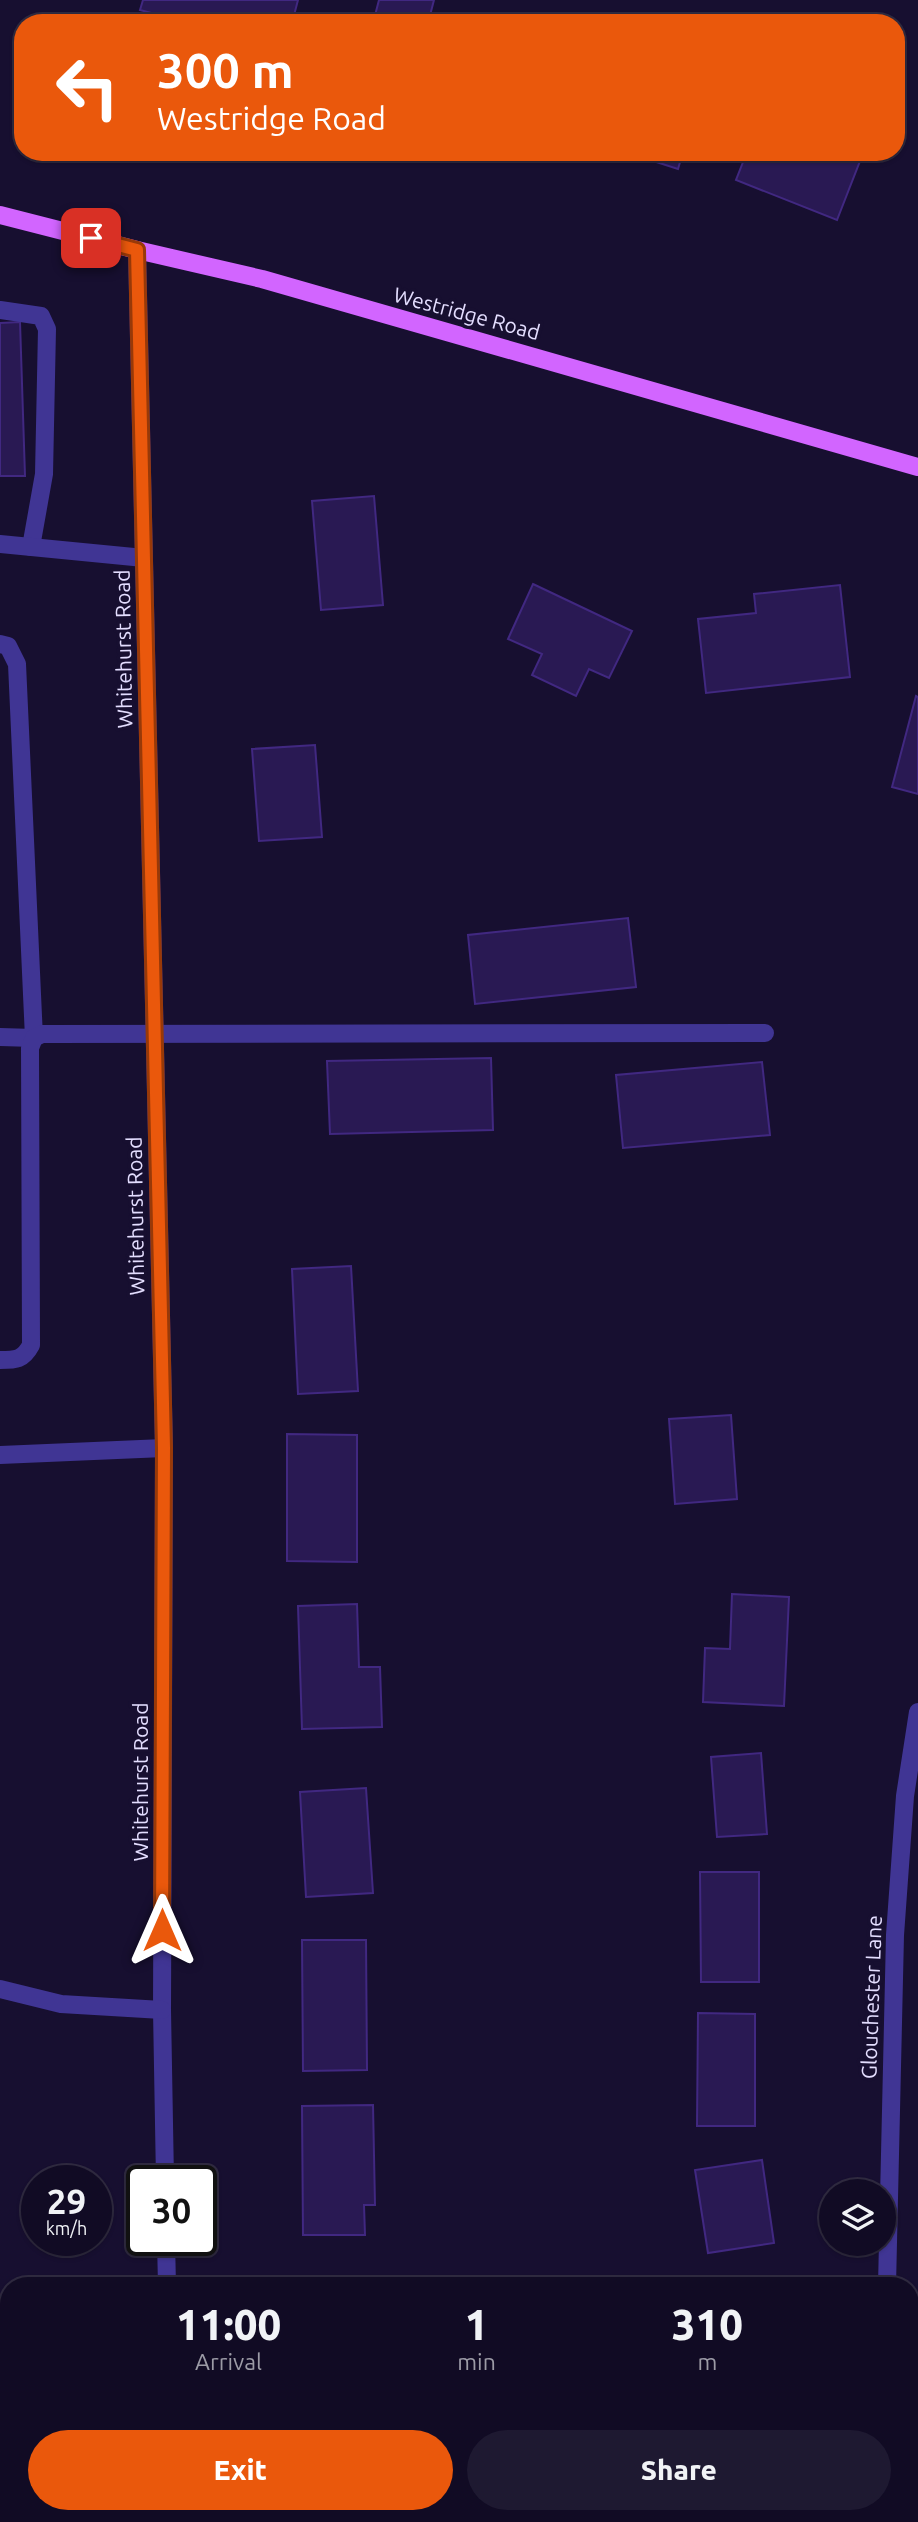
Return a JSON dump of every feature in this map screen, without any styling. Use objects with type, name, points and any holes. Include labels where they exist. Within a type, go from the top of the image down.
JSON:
[{"type":"main road","name":"Westridge Road","points":[[0,215],[262,279],[918,467]]},
{"type":"street","name":"Whitehurst Road","points":[[137,250],[164,1448],[162,2010],[165,2165]]},
{"type":"street","points":[[0,310],[40,316],[47,329],[44,474],[31,547]]},
{"type":"street","points":[[0,544],[145,558]]},
{"type":"street","points":[[0,644],[8,646],[17,664],[34,1038],[30,1048],[30,1345],[25,1356],[18,1360],[0,1360]]},
{"type":"street","points":[[0,1037],[34,1038],[42,1034],[765,1033]]},
{"type":"street","points":[[0,1455],[164,1448]]},
{"type":"street","name":"Glouchester Lane","points":[[887,2277],[895,1935],[905,1796],[918,1712]]},
{"type":"street","points":[[0,1989],[61,2004],[162,2010]]},
{"type":"street","points":[[166,2256],[167,2277]]},
{"type":"building","points":[[143,0],[298,0],[294,14],[155,14],[140,10]]},
{"type":"building","points":[[379,0],[434,0],[430,14],[375,14]]},
{"type":"building","points":[[653,161],[680,161],[678,169]]},
{"type":"building","points":[[743,161],[860,161],[837,220],[736,180]]},
{"type":"building","points":[[20,322],[25,476],[0,476],[0,323]]},
{"type":"building","points":[[374,496],[383,605],[321,610],[312,501]]},
{"type":"building","points":[[533,584],[632,631],[609,678],[589,669],[576,696],[532,675],[542,654],[508,639]]},
{"type":"building","points":[[840,585],[850,677],[706,693],[698,619],[756,613],[754,594]]},
{"type":"building","points":[[916,696],[918,697],[918,794],[892,787]]},
{"type":"building","points":[[315,745],[322,837],[259,841],[252,749]]},
{"type":"building","points":[[628,918],[636,987],[475,1004],[468,935]]},
{"type":"building","points":[[491,1058],[493,1130],[330,1134],[327,1061]]},
{"type":"building","points":[[762,1062],[770,1135],[623,1148],[616,1075]]},
{"type":"building","points":[[351,1266],[358,1391],[298,1394],[292,1269]]},
{"type":"building","points":[[731,1415],[737,1499],[675,1504],[669,1419]]},
{"type":"building","points":[[287,1434],[357,1435],[357,1562],[287,1561]]},
{"type":"building","points":[[732,1594],[789,1597],[784,1706],[703,1702],[705,1648],[730,1649]]},
{"type":"building","points":[[357,1604],[359,1667],[380,1667],[382,1727],[302,1729],[298,1606]]},
{"type":"building","points":[[761,1753],[767,1834],[717,1837],[711,1757]]},
{"type":"building","points":[[366,1788],[373,1893],[306,1897],[300,1792]]},
{"type":"building","points":[[700,1872],[759,1872],[759,1982],[701,1982]]},
{"type":"building","points":[[302,1940],[366,1940],[367,2070],[303,2071]]},
{"type":"building","points":[[698,2013],[755,2014],[755,2126],[697,2126]]},
{"type":"building","points":[[373,2105],[375,2205],[364,2205],[365,2235],[303,2235],[302,2106]]},
{"type":"building","points":[[762,2160],[774,2243],[708,2253],[695,2170]]},
{"type":"route","points":[[91,238],[137,250],[164,1448],[162,1930]]}]
